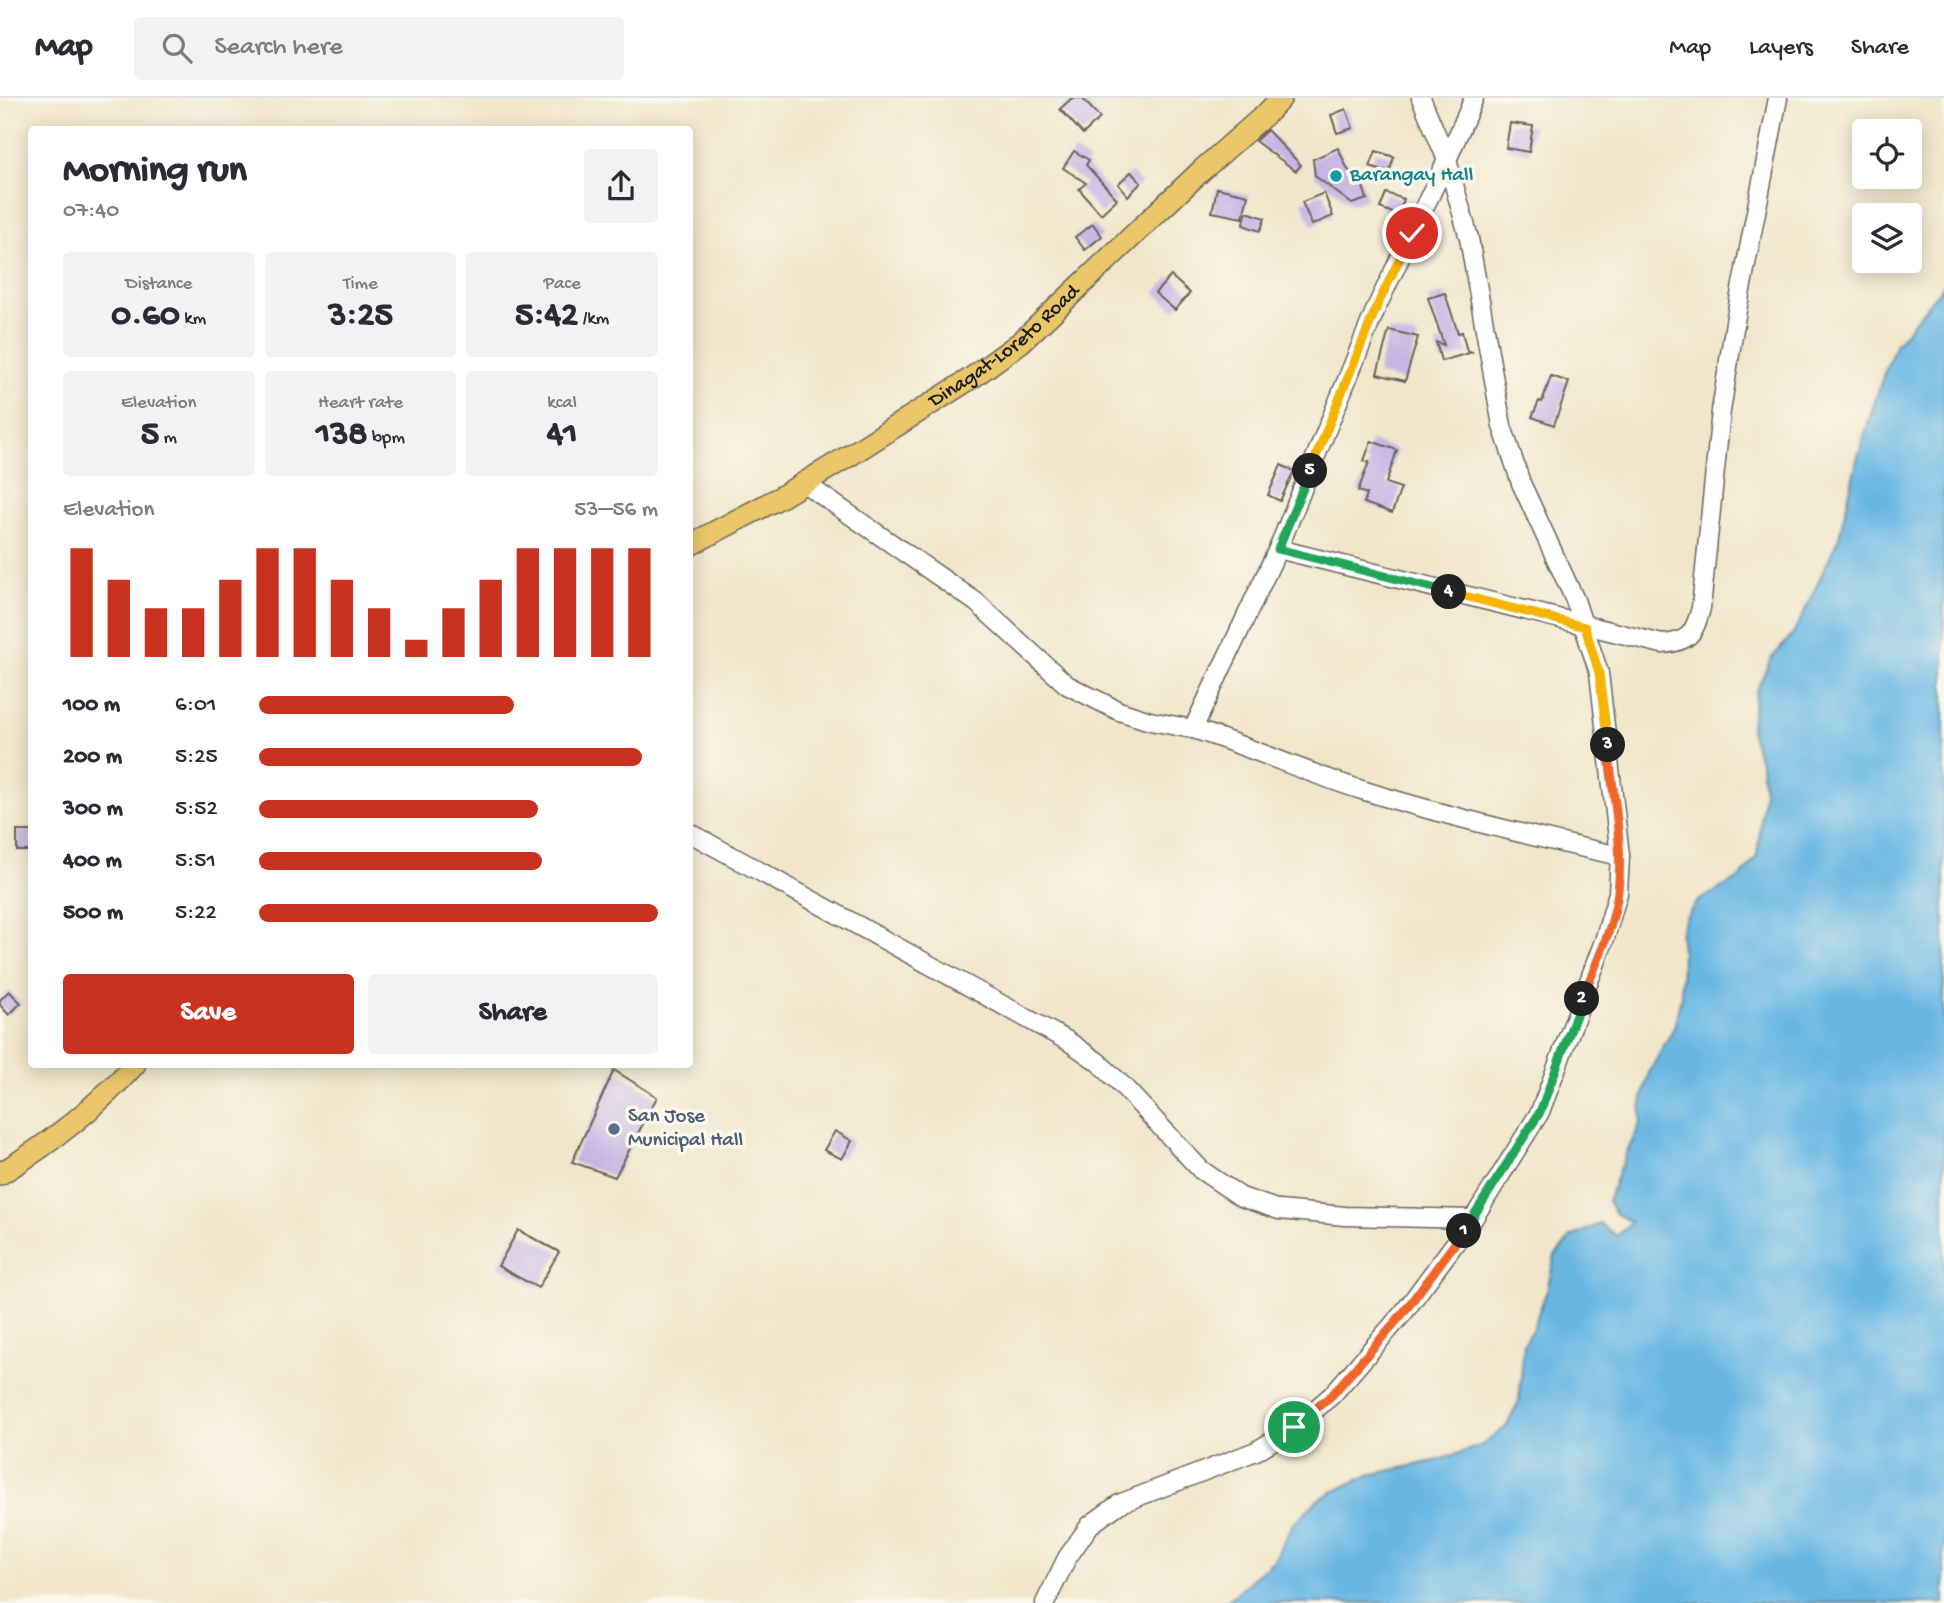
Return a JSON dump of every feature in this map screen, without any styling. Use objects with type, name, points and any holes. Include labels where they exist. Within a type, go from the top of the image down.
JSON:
[{"type":"main road","name":"Dinagat-Loreto Road","points":[[693,543],[804,483],[973,377],[1021,342],[1281,98]]},
{"type":"main road","points":[[0,1174],[42,1148],[83,1117],[131,1068]]},
{"type":"street","points":[[1045,1603],[1067,1558],[1090,1525],[1119,1504],[1256,1451],[1294,1427],[1332,1395],[1404,1312],[1473,1219],[1540,1112],[1605,941],[1618,893],[1620,856],[1599,673],[1585,627],[1551,544],[1521,483],[1502,426],[1469,238],[1447,160],[1421,98]]},
{"type":"street","points":[[1193,729],[1278,549],[1377,306],[1474,98]]},
{"type":"street","points":[[1278,549],[1661,644],[1676,643],[1688,638],[1696,626],[1701,608],[1721,411],[1775,99]]},
{"type":"street","points":[[804,483],[976,602],[1067,685],[1119,711],[1226,739],[1362,790],[1504,831],[1620,856]]},
{"type":"street","points":[[693,835],[1068,1041],[1098,1062],[1122,1085],[1201,1170],[1241,1197],[1279,1210],[1345,1216],[1473,1219]]},
{"type":"water","points":[[1944,285],[1944,1603],[1225,1603],[1274,1560],[1293,1524],[1320,1498],[1369,1475],[1439,1460],[1480,1446],[1506,1427],[1519,1401],[1524,1344],[1547,1290],[1555,1256],[1571,1237],[1600,1224],[1617,1236],[1631,1222],[1615,1213],[1608,1201],[1641,1122],[1642,1098],[1649,1073],[1674,1027],[1681,997],[1680,934],[1686,917],[1698,901],[1741,877],[1757,856],[1764,793],[1761,764],[1750,731],[1756,691],[1771,659],[1792,635],[1802,617],[1839,537],[1858,456],[1895,345]]},
{"type":"building","points":[[1072,98],[1082,98],[1100,118],[1083,134],[1060,109]]},
{"type":"building","points":[[1346,109],[1353,128],[1337,133],[1331,115]]},
{"type":"building","points":[[1510,123],[1533,126],[1529,152],[1506,148]]},
{"type":"building","points":[[1267,130],[1301,165],[1296,171],[1255,141]]},
{"type":"building","name":"Barangay Hall","points":[[1338,148],[1348,170],[1360,177],[1367,199],[1352,204],[1315,176],[1313,159]]},
{"type":"building","points":[[1074,151],[1089,160],[1086,165],[1117,199],[1101,214],[1079,189],[1086,183],[1063,168]]},
{"type":"building","points":[[1376,151],[1394,157],[1389,173],[1370,167]]},
{"type":"building","points":[[1131,172],[1141,183],[1128,196],[1118,184]]},
{"type":"building","points":[[1217,188],[1248,195],[1243,218],[1212,212]]},
{"type":"building","points":[[1324,193],[1333,216],[1312,225],[1302,202]]},
{"type":"building","points":[[1386,193],[1404,199],[1398,215],[1380,208]]},
{"type":"building","points":[[1247,212],[1265,218],[1260,231],[1243,225]]},
{"type":"building","points":[[1093,224],[1102,236],[1085,250],[1075,237]]},
{"type":"building","points":[[1171,276],[1190,293],[1175,310],[1155,293]]},
{"type":"building","points":[[1445,293],[1458,333],[1462,332],[1467,351],[1473,352],[1441,361],[1436,342],[1444,345],[1428,298]]},
{"type":"building","points":[[1389,330],[1418,337],[1405,381],[1377,374]]},
{"type":"building","points":[[1551,376],[1569,382],[1554,425],[1532,417],[1539,401],[1542,402]]},
{"type":"building","points":[[1371,441],[1397,450],[1386,483],[1401,488],[1392,513],[1364,503],[1367,494],[1358,491],[1369,462],[1364,461]]},
{"type":"building","points":[[1281,465],[1294,471],[1280,501],[1268,495]]},
{"type":"building","points":[[17,831],[28,831],[28,851],[17,851]]},
{"type":"building","points":[[9,991],[21,1003],[9,1015],[0,1005],[0,1000]]},
{"type":"building","name":"San Jose Municipal Hall","points":[[614,1070],[657,1097],[615,1177],[572,1162]]},
{"type":"building","points":[[835,1131],[852,1141],[842,1159],[824,1150]]},
{"type":"building","points":[[518,1230],[559,1252],[538,1288],[498,1266]]},
{"type":"place","name":"Barangay Hall","points":[[1336,176]]},
{"type":"place","name":"San Jose Municipal Hall","points":[[614,1129]]},
{"type":"route","points":[[1294,1427],[1332,1395],[1404,1312],[1473,1219],[1540,1112],[1605,941],[1618,893],[1620,856],[1605,716],[1599,673],[1585,627],[1278,549],[1377,306],[1412,233]]}]
